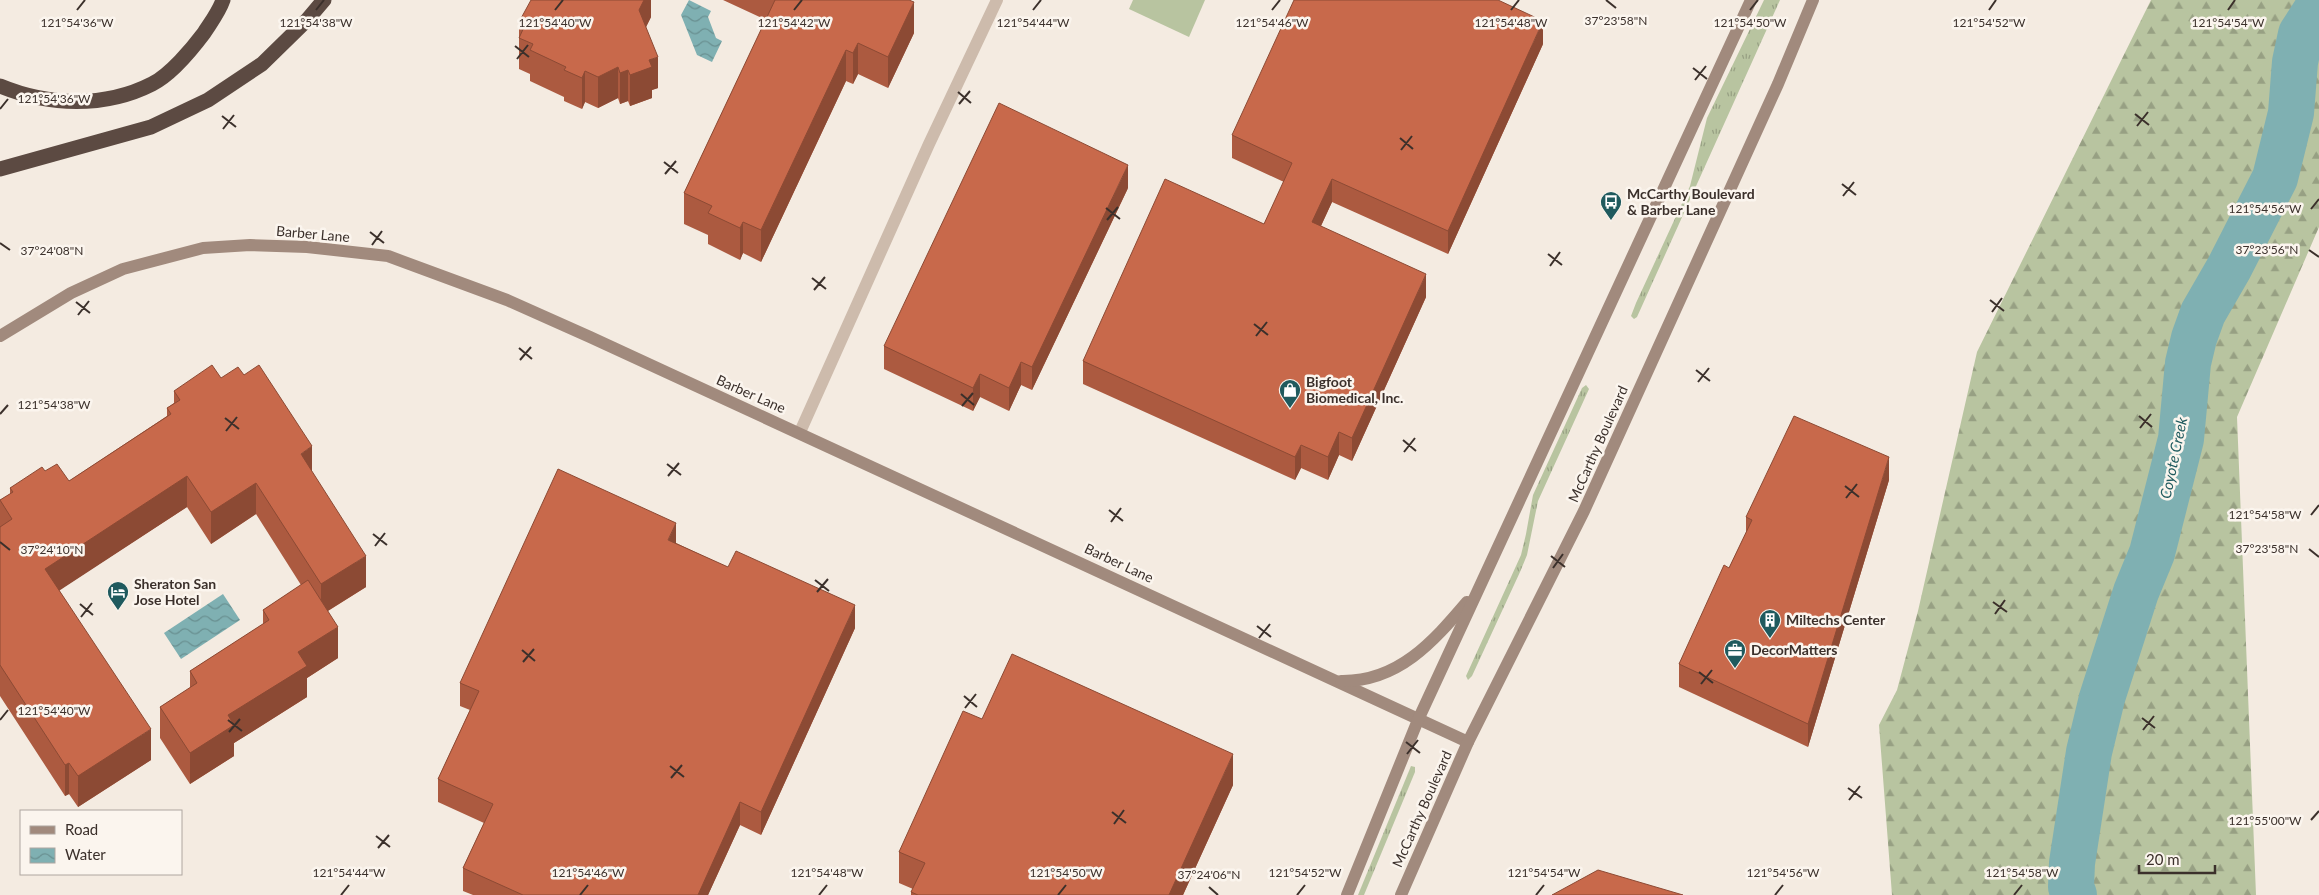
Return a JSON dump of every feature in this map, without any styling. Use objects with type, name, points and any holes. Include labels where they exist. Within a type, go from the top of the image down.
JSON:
[{"type":"highway","points":[[0,86],[45,101],[87,102],[114,97],[153,84],[191,52],[219,10],[223,0]]},
{"type":"highway","points":[[0,169],[150,127],[208,100],[262,64],[307,20],[324,0]]},
{"type":"main road","points":[[1347,895],[1418,720],[1750,0]]},
{"type":"main road","name":"McCarthy Boulevard","points":[[1401,895],[1468,742],[1584,511],[1778,84],[1813,0]]},
{"type":"main road","name":"Barber Lane","points":[[0,336],[71,294],[123,269],[203,248],[250,245],[300,246],[388,256],[507,300],[800,432],[1468,742]]},
{"type":"main road","points":[[1335,681],[1360,681],[1397,669],[1438,637],[1478,588]]},
{"type":"street","points":[[800,432],[925,153],[997,0]]},
{"type":"green space","points":[[1133,0],[1205,0],[1189,37],[1129,9]]},
{"type":"green space","points":[[1764,0],[1780,0],[1637,317],[1634,319],[1631,316],[1636,303],[1690,186],[1707,118]]},
{"type":"green space","points":[[2151,0],[2319,0],[2319,227],[2237,417],[2256,895],[1892,895],[1879,725],[1897,690],[1918,611],[1977,352]]},
{"type":"green space","points":[[1586,385],[1589,389],[1538,501],[1527,555],[1472,676],[1468,680],[1466,676],[1521,555],[1533,495],[1582,388]]},
{"type":"green space","points":[[1411,766],[1415,767],[1415,772],[1364,895],[1358,895]]},
{"type":"water","points":[[689,0],[711,11],[708,17],[716,38],[722,41],[712,62],[697,55],[681,15]]},
{"type":"water","points":[[223,594],[240,620],[181,659],[164,633]]},
{"type":"building","points":[[531,0],[644,0],[639,10],[658,57],[649,60],[652,67],[630,75],[628,70],[620,73],[618,67],[598,77],[585,71],[582,78],[564,70],[566,67],[530,50],[533,44],[519,38],[525,25],[519,22]]},
{"type":"building","points":[[775,0],[909,0],[914,2],[888,57],[858,43],[853,53],[846,50],[761,230],[743,222],[740,228],[708,213],[712,206],[684,193]]},
{"type":"building","points":[[1294,0],[1498,0],[1543,21],[1448,231],[1332,179],[1312,222],[1426,274],[1352,438],[1339,432],[1328,457],[1301,445],[1295,457],[1083,361],[1165,179],[1264,224],[1292,163],[1232,135]]},
{"type":"building","points":[[999,103],[1128,165],[1032,367],[1021,362],[1009,388],[980,374],[973,388],[884,346]]},
{"type":"building","points":[[212,365],[221,378],[238,367],[244,375],[259,365],[312,446],[301,454],[366,556],[321,584],[256,483],[211,512],[187,476],[45,569],[151,729],[78,776],[69,763],[65,765],[0,665],[0,527],[12,519],[0,500],[13,492],[10,488],[42,467],[45,471],[57,464],[69,481],[171,414],[167,408],[180,400],[174,391]]},
{"type":"building","name":"Miltechs Center","points":[[1794,416],[1889,457],[1808,724],[1679,664],[1724,565],[1729,568],[1752,520],[1746,517]]},
{"type":"building","points":[[558,469],[676,523],[668,540],[728,567],[736,551],[855,605],[761,812],[740,802],[698,895],[523,895],[463,868],[493,804],[438,779],[479,691],[460,683]]},
{"type":"building","points":[[308,580],[338,627],[298,652],[307,666],[228,715],[234,725],[190,753],[160,707],[197,683],[190,671],[269,620],[263,610]]},
{"type":"building","points":[[1012,654],[1233,754],[1169,895],[918,895],[911,892],[925,863],[899,852],[963,711],[982,719]]},
{"type":"building","points":[[1598,870],[1683,895],[1552,895]]},
{"type":"waterway","name":"Coyote Creek","points":[[2074,895],[2071,887],[2072,863],[2089,752],[2102,698],[2136,592],[2152,553],[2181,439],[2188,363],[2194,338],[2203,313],[2229,268],[2275,178],[2291,113],[2295,62],[2301,34],[2319,6]]},
{"type":"place","name":"McCarthy Boulevard & Barber Lane","points":[[1611,221]]},
{"type":"place","name":"Bigfoot Biomedical, Inc.","points":[[1290,409]]},
{"type":"place","name":"Sheraton San Jose Hotel","points":[[118,611]]},
{"type":"place","name":"Miltechs Center","points":[[1770,639]]},
{"type":"place","name":"DecorMatters","points":[[1735,669]]}]
